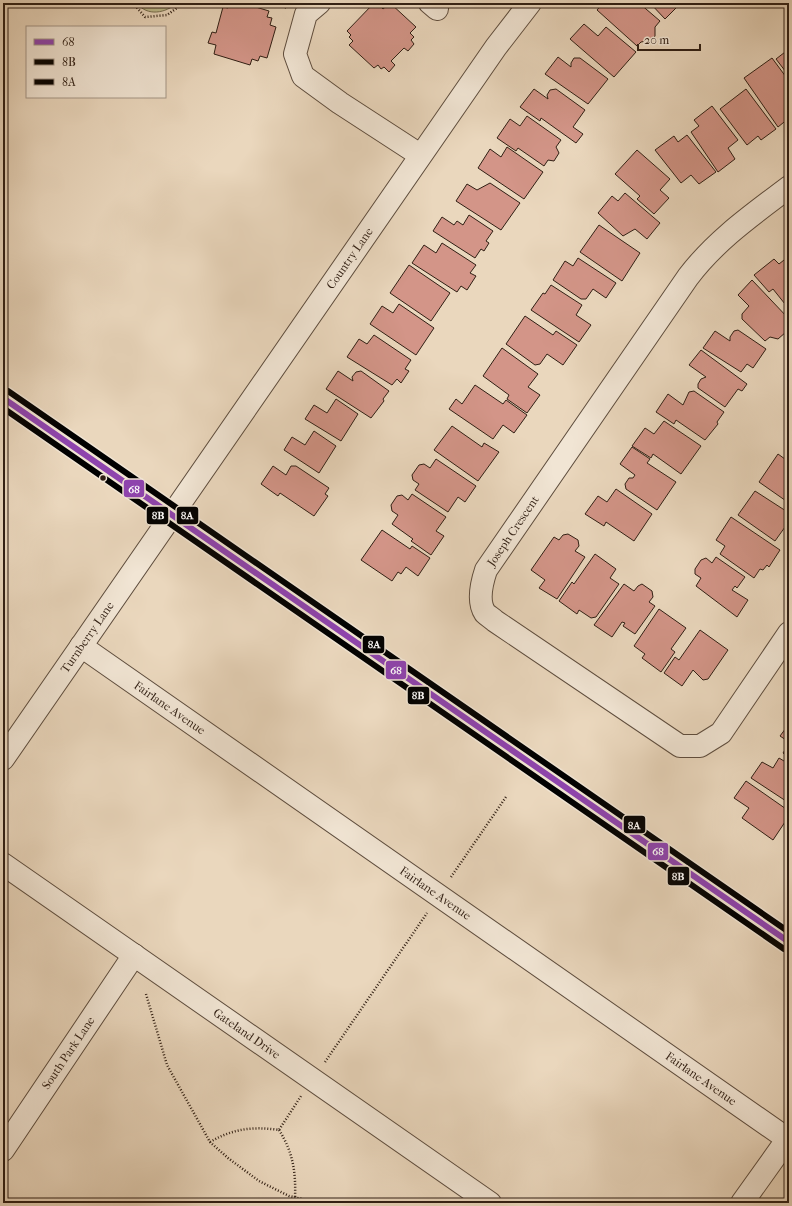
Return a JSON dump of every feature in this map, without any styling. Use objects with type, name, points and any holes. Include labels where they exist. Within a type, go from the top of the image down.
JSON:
[{"type":"main road","points":[[3,398],[789,942]]},
{"type":"street","points":[[319,3],[306,14],[295,54],[303,76],[340,103],[420,155]]},
{"type":"street","name":"Country Lane","points":[[172,515],[420,155],[496,47],[530,3]]},
{"type":"street","name":"Joseph Crescent","points":[[789,187],[728,234],[703,258],[688,277],[486,570],[482,584],[481,599],[485,612],[495,621],[680,746],[700,746],[721,733],[789,633]]},
{"type":"street","name":"Turnberry Lane","points":[[3,759],[172,515]]},
{"type":"street","name":"Fairlane Avenue","points":[[81,646],[788,1139]]},
{"type":"street","name":"Gateland Drive","points":[[3,864],[313,1080],[482,1201]]},
{"type":"street","name":"South Park Lane","points":[[3,1150],[134,956]]},
{"type":"street","points":[[742,1203],[788,1139]]},
{"type":"path","points":[[133,3],[145,17],[167,15],[184,3]]},
{"type":"path","points":[[279,1130],[506,797]]},
{"type":"path","points":[[146,994],[167,1065],[210,1142],[228,1158],[259,1181],[295,1198],[320,1203]]},
{"type":"path","points":[[210,1142],[225,1133],[242,1129],[263,1127],[279,1130],[288,1144],[293,1159],[296,1174],[295,1198]]},
{"type":"green space","points":[[137,3],[177,3],[168,9],[151,12],[141,7]]},
{"type":"building","points":[[235,3],[250,3],[249,5],[269,11],[267,17],[272,18],[270,25],[276,27],[267,58],[260,56],[258,61],[252,59],[250,65],[214,54],[216,45],[208,43],[212,32],[216,33],[223,7],[228,8],[229,5],[235,6]]},
{"type":"building","points":[[374,3],[377,3],[383,9],[390,3],[416,27],[410,33],[414,37],[411,40],[414,44],[408,51],[404,48],[391,61],[395,65],[389,72],[384,67],[381,69],[378,65],[374,68],[349,45],[353,41],[349,37],[351,35],[347,31]]},
{"type":"building","points":[[603,3],[639,3],[660,21],[655,27],[655,36],[652,40],[641,42],[637,46],[597,10]]},
{"type":"building","points":[[650,3],[681,3],[665,19]]},
{"type":"building","points":[[584,24],[598,36],[606,27],[636,52],[614,77],[570,39]]},
{"type":"building","points":[[789,49],[789,76],[776,59]]},
{"type":"building","points":[[558,57],[571,67],[571,63],[574,58],[580,58],[608,79],[588,104],[545,74]]},
{"type":"building","points":[[772,58],[789,81],[789,118],[778,127],[744,78]]},
{"type":"building","points":[[534,89],[548,99],[547,95],[550,90],[556,89],[585,110],[573,127],[583,134],[576,143],[541,118],[540,121],[520,107]]},
{"type":"building","points":[[746,89],[776,129],[761,140],[758,136],[747,145],[720,109]]},
{"type":"building","points":[[712,106],[738,140],[728,148],[735,159],[718,172],[691,132],[699,126],[694,120]]},
{"type":"building","points":[[527,116],[561,140],[556,147],[559,153],[554,161],[548,160],[544,166],[518,148],[516,151],[497,138],[510,119],[520,126]]},
{"type":"building","points":[[687,135],[716,172],[699,184],[691,175],[681,183],[655,150],[674,136],[678,142]]},
{"type":"building","points":[[507,147],[543,172],[524,199],[478,168],[490,149],[501,157]]},
{"type":"building","points":[[637,150],[670,179],[660,190],[669,198],[654,214],[637,199],[640,196],[615,174]]},
{"type":"building","points":[[490,183],[520,203],[501,230],[456,201],[467,184],[477,190]]},
{"type":"building","points":[[625,193],[660,223],[647,239],[635,229],[623,236],[598,213],[612,196],[618,201]]},
{"type":"building","points":[[469,215],[493,231],[486,241],[489,243],[484,251],[481,249],[475,258],[433,231],[442,217],[454,225],[457,221],[463,225]]},
{"type":"building","points":[[599,225],[640,253],[622,281],[580,252]]},
{"type":"building","points":[[442,243],[476,265],[470,273],[476,276],[467,290],[461,286],[457,292],[412,263],[424,245],[436,253]]},
{"type":"building","points":[[789,256],[789,309],[773,289],[769,292],[754,275],[774,259],[779,264]]},
{"type":"building","points":[[578,258],[616,283],[606,298],[593,289],[586,299],[581,299],[553,280],[565,261],[573,266]]},
{"type":"building","points":[[409,265],[450,293],[431,321],[390,293]]},
{"type":"building","points":[[752,280],[789,319],[785,324],[786,332],[778,339],[770,337],[765,341],[742,319],[742,314],[749,306],[738,295]]},
{"type":"building","points":[[551,285],[582,305],[576,315],[591,325],[579,342],[531,310],[543,293],[545,294]]},
{"type":"building","points":[[399,304],[434,328],[416,355],[370,324],[382,306],[393,313]]},
{"type":"building","points":[[525,316],[553,335],[556,331],[577,345],[563,365],[547,354],[540,364],[535,365],[506,344]]},
{"type":"building","points":[[738,330],[766,349],[753,368],[747,364],[741,372],[703,348],[715,331],[730,341],[730,337],[734,331]]},
{"type":"building","points":[[374,335],[411,360],[405,369],[409,371],[401,383],[397,379],[392,385],[347,357],[359,339],[367,344]]},
{"type":"building","points":[[502,348],[538,374],[528,387],[540,395],[527,413],[507,399],[509,395],[483,376]]},
{"type":"building","points":[[701,350],[747,384],[742,391],[738,389],[725,407],[698,388],[698,384],[701,379],[706,377],[689,365]]},
{"type":"building","points":[[338,371],[353,381],[352,377],[356,372],[361,371],[389,391],[383,399],[384,401],[371,418],[326,389]]},
{"type":"building","points":[[475,385],[503,404],[506,400],[527,415],[514,433],[503,425],[493,439],[449,409],[456,399],[462,404]]},
{"type":"building","points":[[694,391],[724,412],[717,422],[718,424],[705,440],[676,420],[674,424],[656,412],[668,394],[683,405],[689,392]]},
{"type":"building","points":[[336,399],[358,414],[341,441],[305,419],[314,405],[327,413]]},
{"type":"building","points":[[664,421],[701,446],[681,474],[653,454],[651,458],[632,446],[645,428],[654,434]]},
{"type":"building","points":[[452,426],[482,447],[484,443],[499,452],[478,481],[434,450]]},
{"type":"building","points":[[314,431],[336,446],[319,473],[284,450],[292,437],[305,445]]},
{"type":"building","points":[[632,447],[650,459],[647,463],[676,482],[657,510],[626,489],[625,484],[629,478],[633,478],[635,475],[620,464]]},
{"type":"building","points":[[778,454],[789,462],[789,503],[759,482]]},
{"type":"building","points":[[436,459],[476,486],[465,502],[458,497],[448,512],[415,490],[419,484],[413,480],[412,475],[419,465],[424,464],[430,468]]},
{"type":"building","points":[[273,466],[286,475],[291,466],[296,466],[329,488],[325,494],[328,496],[314,516],[280,493],[278,496],[261,484]]},
{"type":"building","points":[[616,489],[652,514],[634,541],[606,522],[604,526],[585,514],[598,496],[607,502]]},
{"type":"building","points":[[755,491],[786,511],[789,509],[789,529],[785,527],[775,541],[738,515]]},
{"type":"building","points":[[412,494],[446,517],[436,531],[444,536],[431,555],[411,541],[413,539],[392,524],[398,515],[392,511],[391,505],[397,496],[402,495],[408,500]]},
{"type":"building","points":[[731,517],[780,550],[769,567],[767,565],[763,570],[760,569],[754,578],[720,554],[725,546],[716,540]]},
{"type":"building","points":[[382,530],[410,549],[412,546],[430,558],[418,576],[406,567],[401,574],[398,572],[392,581],[361,560]]},
{"type":"building","points":[[568,534],[578,540],[579,546],[575,551],[585,557],[557,599],[539,588],[545,580],[531,570],[554,537],[559,540],[563,535]]},
{"type":"building","points":[[595,554],[616,569],[610,578],[619,584],[596,617],[591,618],[579,610],[577,614],[559,601],[572,582],[574,584]]},
{"type":"building","points":[[716,557],[745,577],[737,588],[735,586],[732,590],[748,600],[737,617],[696,586],[701,578],[695,574],[695,569],[701,560],[706,558],[712,563]]},
{"type":"building","points":[[624,584],[634,591],[642,584],[652,591],[653,597],[649,602],[655,606],[635,634],[623,626],[625,623],[622,622],[612,637],[594,625]]},
{"type":"building","points":[[659,609],[686,628],[671,649],[675,652],[661,672],[642,658],[645,654],[634,646]]},
{"type":"building","points":[[700,630],[728,650],[708,679],[703,680],[693,670],[682,686],[664,673],[675,657],[679,660]]},
{"type":"building","points":[[789,724],[789,742],[780,736]]},
{"type":"building","points":[[789,744],[789,758],[783,753]]},
{"type":"building","points":[[779,758],[789,764],[789,803],[751,778],[762,762],[773,768]]},
{"type":"building","points":[[746,781],[789,811],[789,816],[773,840],[742,818],[749,808],[734,798]]},
{"type":"transit line","name":"8A","points":[[8,391],[789,932]]},
{"type":"transit line","name":"68","points":[[3,398],[789,942]]},
{"type":"transit line","name":"8B","points":[[3,408],[784,949]]}]
